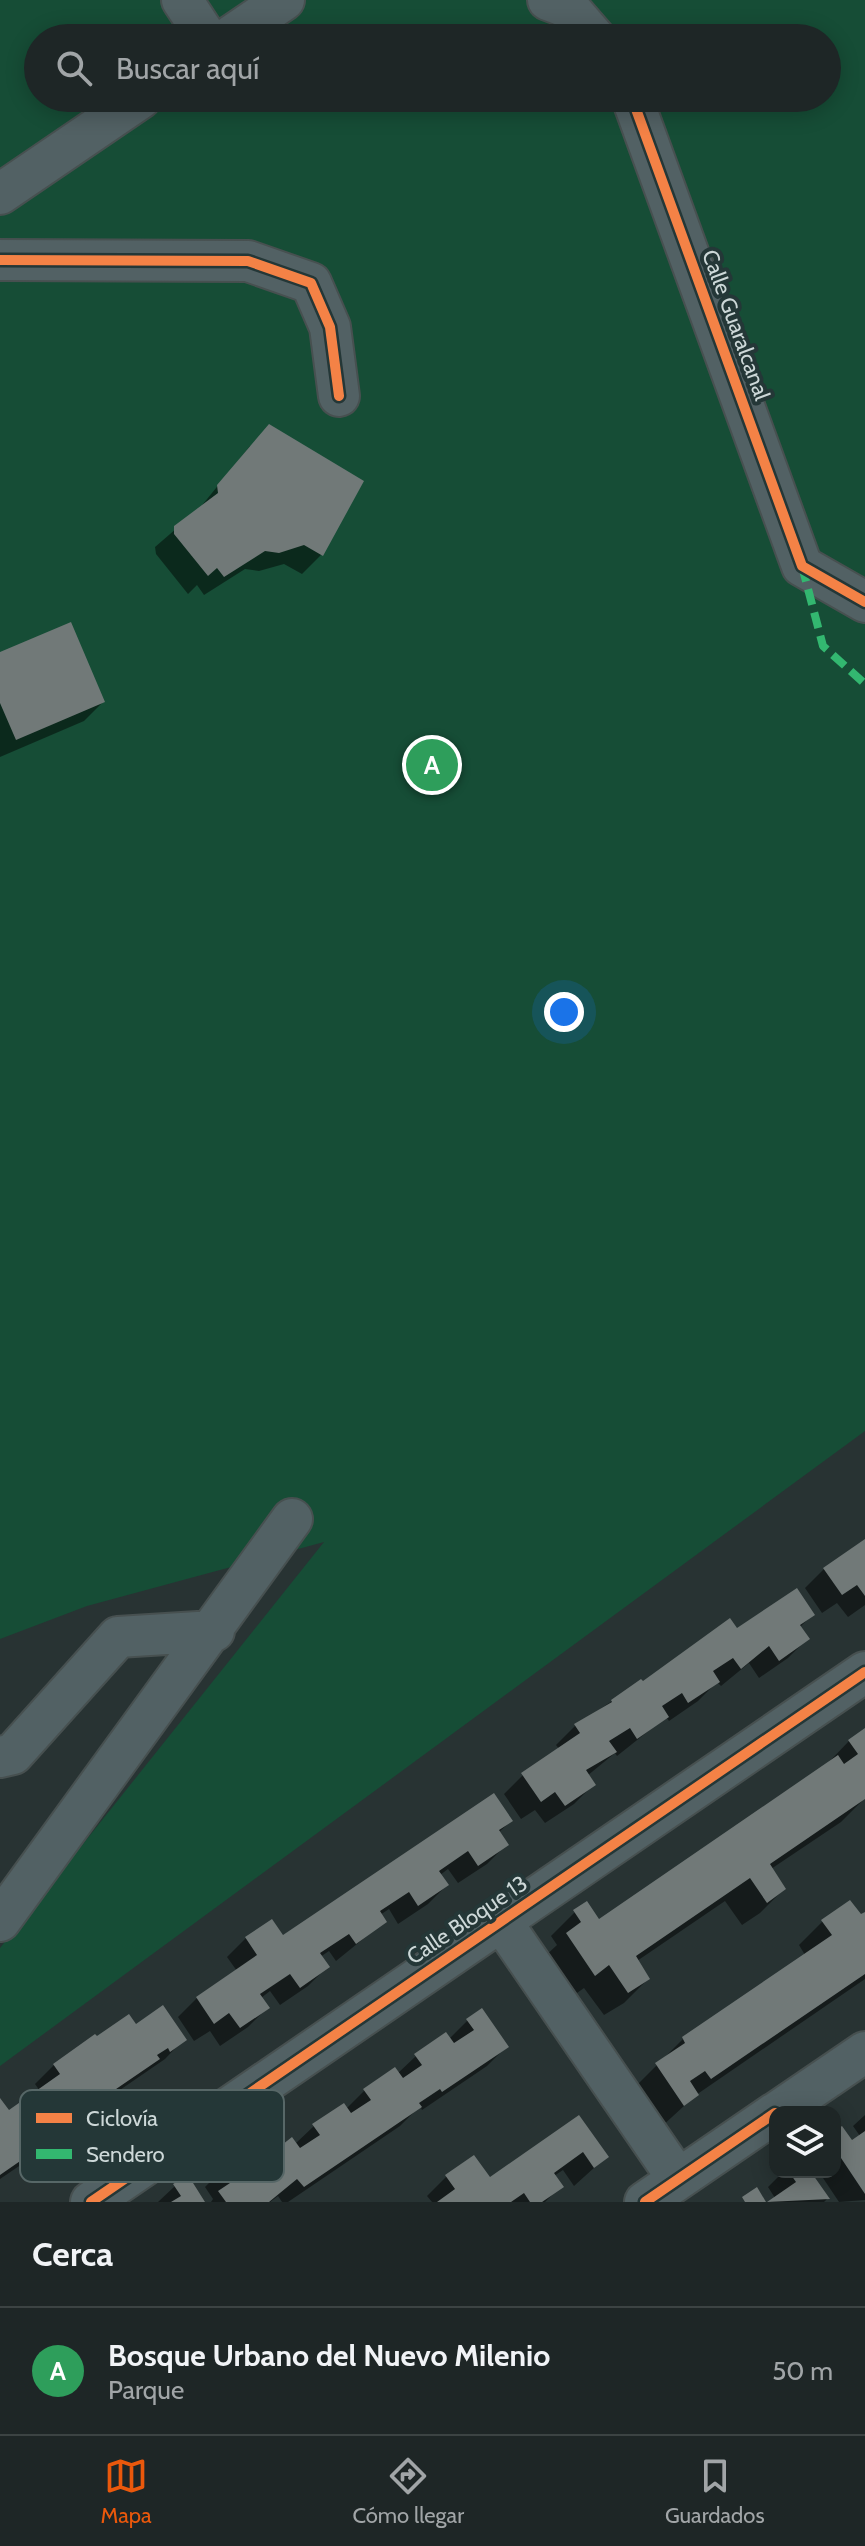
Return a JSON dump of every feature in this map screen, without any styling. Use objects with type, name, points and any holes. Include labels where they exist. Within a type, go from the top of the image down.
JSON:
[{"type":"street","points":[[182,0],[198,24]]},
{"type":"street","points":[[249,24],[284,0]]},
{"type":"street","points":[[548,0],[569,8],[583,24]]},
{"type":"street","points":[[0,194],[120,112]]},
{"type":"street","name":"Calle Guaralcanal","points":[[637,112],[802,566],[865,602]]},
{"type":"street","points":[[0,260],[248,261],[311,283],[330,327],[339,396]]},
{"type":"street","points":[[0,1921],[214,1631],[292,1519]]},
{"type":"street","points":[[0,1757],[13,1754],[118,1637],[214,1631]]},
{"type":"street","name":"Calle Bloque 13","points":[[254,2090],[865,1672]]},
{"type":"street","points":[[501,1921],[678,2179]]},
{"type":"street","points":[[786,2106],[865,2052]]},
{"type":"street","points":[[645,2202],[769,2118]]},
{"type":"street","name":"Calle Bloque 13","points":[[91,2202],[120,2182]]},
{"type":"green space","points":[[0,0],[865,0],[865,1431],[0,2066],[0,1948],[324,1542],[87,1606],[0,1639]]},
{"type":"building","points":[[269,424],[364,481],[323,556],[304,545],[279,553],[265,551],[224,577],[217,568],[208,576],[174,534],[174,526],[218,493],[217,485]]},
{"type":"building","points":[[71,622],[105,702],[16,740],[0,703],[0,652]]},
{"type":"building","points":[[865,1539],[865,1596],[857,1585],[842,1595],[823,1568]]},
{"type":"building","points":[[797,1588],[815,1615],[800,1625],[810,1639],[779,1661],[769,1646],[741,1669],[733,1658],[713,1671],[720,1682],[688,1703],[682,1693],[662,1706],[669,1717],[637,1739],[630,1728],[609,1741],[617,1752],[586,1770],[596,1785],[565,1806],[555,1792],[541,1802],[521,1773],[580,1733],[574,1724],[612,1702],[641,1679],[643,1681],[730,1618],[737,1628]]},
{"type":"building","points":[[865,1728],[865,1799],[770,1864],[786,1889],[767,1903],[750,1878],[636,1956],[650,1979],[628,1993],[609,1965],[595,1976],[566,1933],[581,1922],[573,1910],[587,1901],[599,1919],[838,1755],[844,1764],[858,1754],[848,1740]]},
{"type":"building","points":[[494,1793],[513,1821],[499,1830],[509,1845],[478,1866],[468,1851],[439,1871],[449,1885],[418,1906],[409,1892],[380,1911],[387,1922],[356,1944],[349,1934],[320,1953],[330,1967],[300,1988],[290,1974],[260,1994],[270,2008],[240,2028],[229,2013],[214,2024],[196,1997],[257,1955],[245,1937],[272,1919],[283,1935]]},
{"type":"building","points":[[850,1900],[861,1914],[865,1912],[865,1974],[711,2079],[705,2071],[690,2081],[699,2095],[684,2106],[655,2063],[685,2043],[682,2037],[832,1935],[821,1920]]},
{"type":"building","points":[[163,2005],[187,2040],[170,2052],[168,2048],[157,2055],[160,2059],[115,2090],[37,2090],[60,2074],[53,2064],[95,2034],[97,2036],[129,2014],[136,2024]]},
{"type":"building","points":[[482,2008],[509,2047],[442,2092],[440,2089],[419,2103],[422,2107],[304,2187],[297,2179],[269,2202],[226,2202],[218,2191],[232,2182],[284,2182],[284,2143],[292,2137],[300,2148],[320,2135],[312,2124],[344,2103],[351,2113],[371,2100],[363,2089],[395,2067],[403,2078],[422,2065],[414,2054],[446,2032],[454,2043],[474,2030],[466,2019]]},
{"type":"building","points":[[0,2098],[9,2110],[20,2102],[20,2161],[0,2175]]},
{"type":"building","points":[[579,2115],[609,2157],[594,2168],[583,2152],[554,2173],[564,2187],[542,2202],[530,2202],[524,2193],[511,2202],[437,2202],[455,2189],[445,2175],[474,2155],[490,2177]]},
{"type":"building","points":[[841,2127],[852,2140],[865,2131],[865,2194],[841,2158]]},
{"type":"building","points":[[793,2178],[815,2178],[830,2199],[767,2202],[796,2182]]},
{"type":"building","points":[[192,2182],[205,2202],[171,2202],[181,2196],[173,2184]]},
{"type":"building","points":[[757,2187],[766,2202],[745,2202],[742,2197]]},
{"type":"marked path","points":[[802,566],[823,646],[865,684]]},
{"type":"cycle path","points":[[637,112],[802,566],[865,602]]},
{"type":"cycle path","points":[[0,260],[248,261],[311,283],[330,327],[339,396]]},
{"type":"cycle path","points":[[255,2090],[865,1672]]},
{"type":"cycle path","points":[[645,2202],[769,2117]]},
{"type":"cycle path","points":[[91,2202],[120,2182]]},
{"type":"place","name":"Bosque Urbano del Nuevo Milenio","points":[[432,765]]}]
